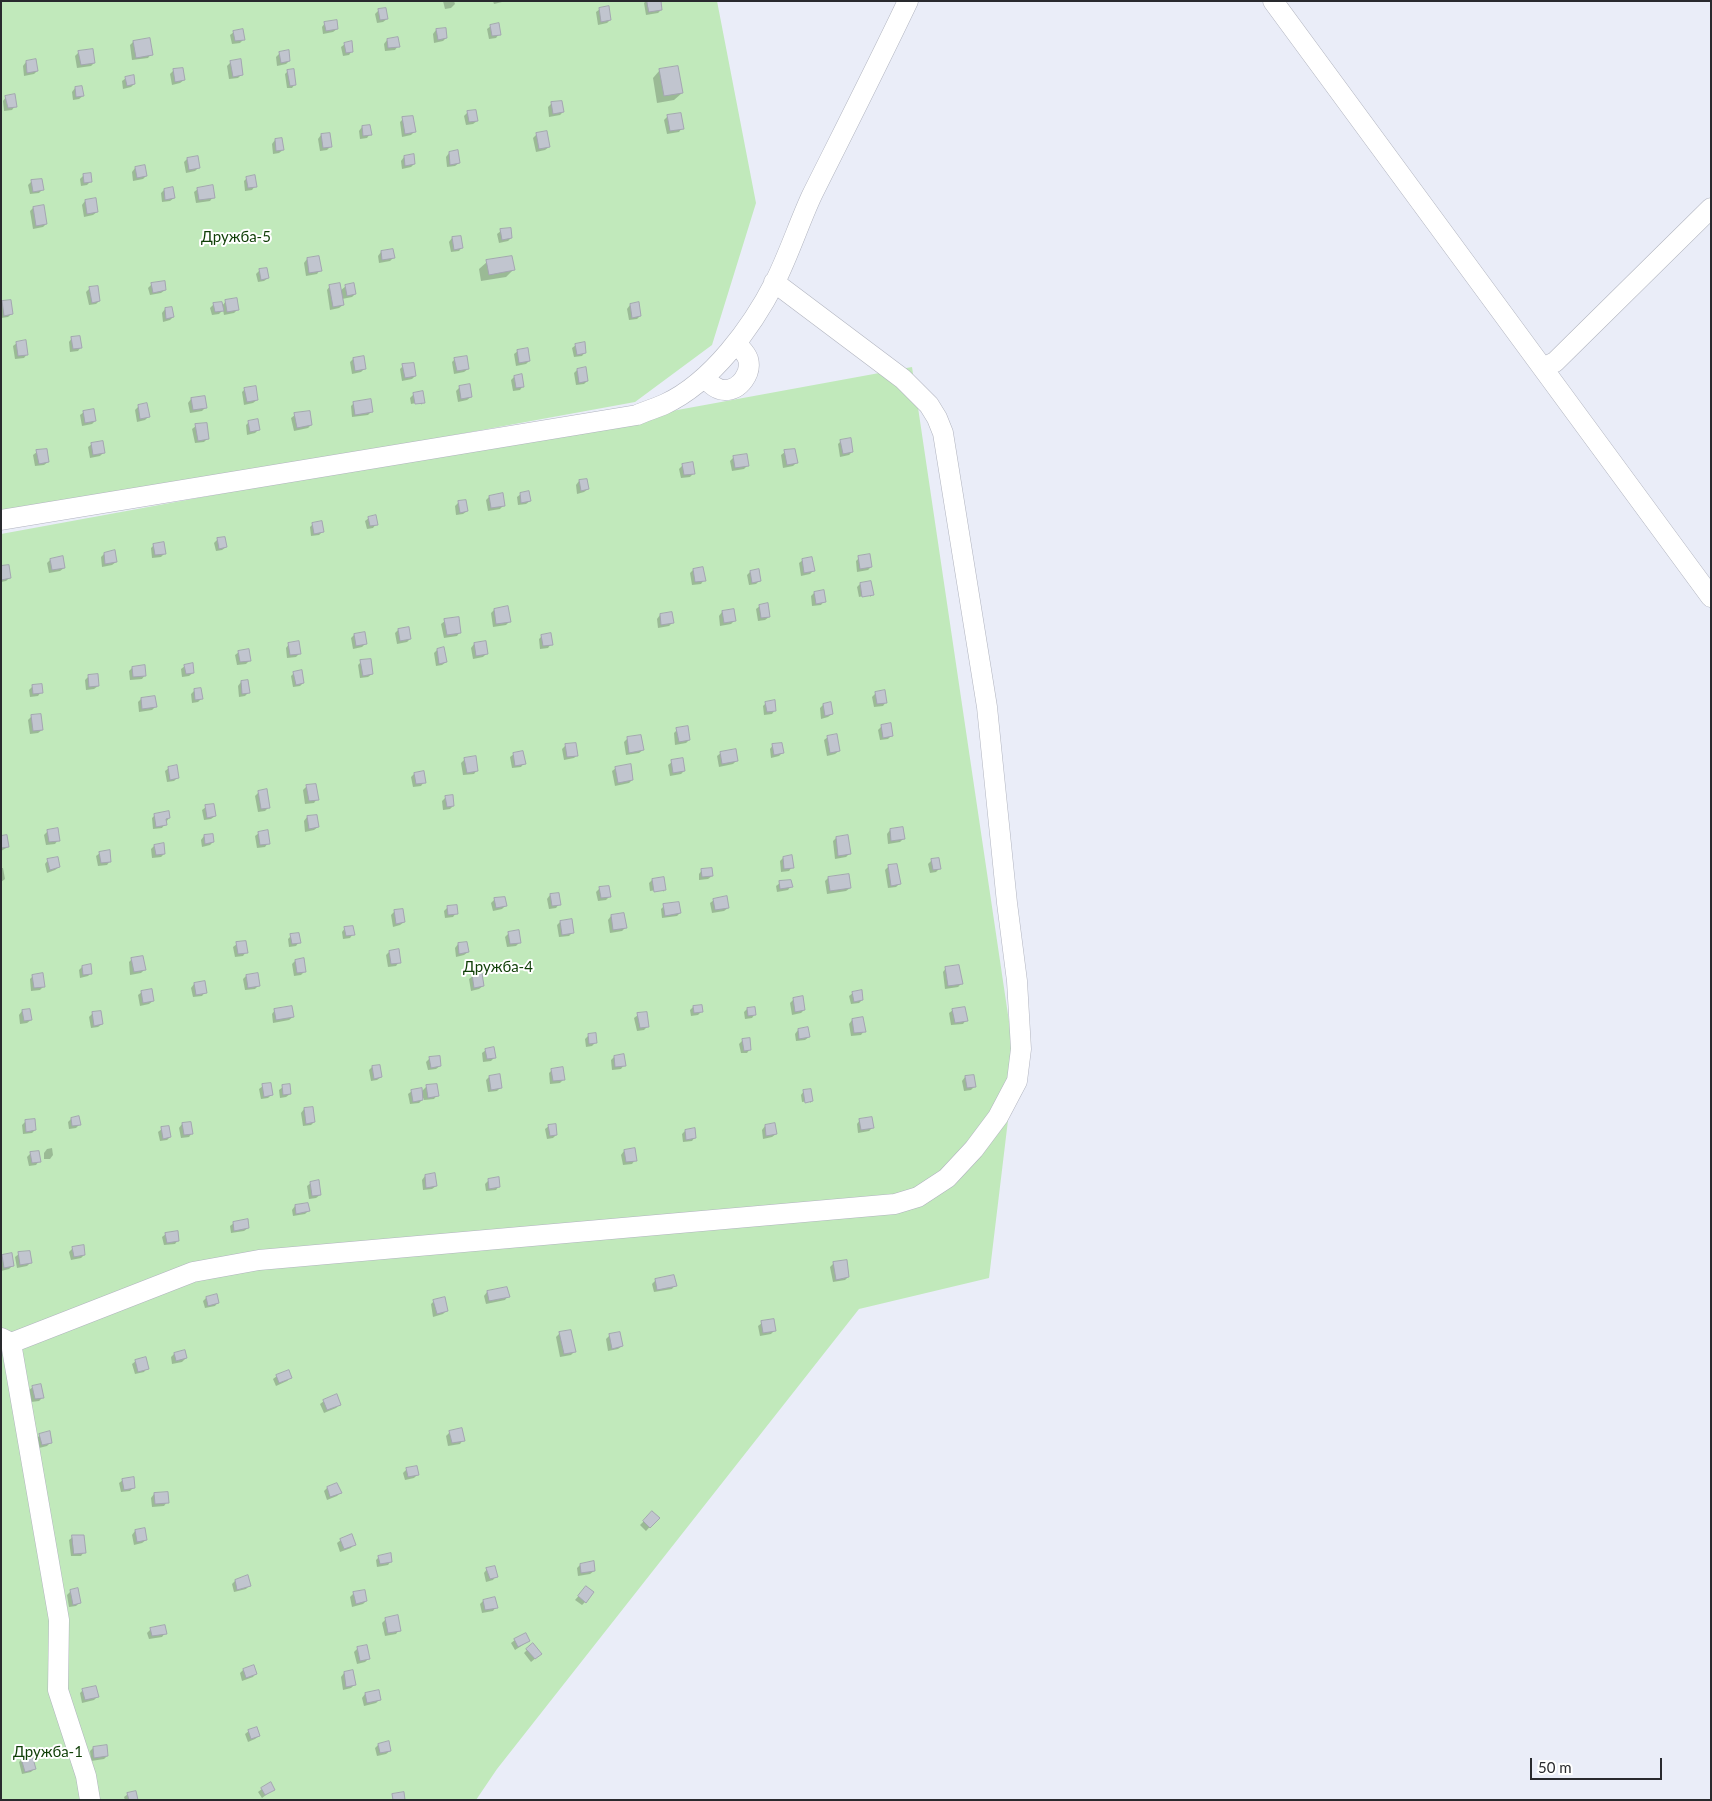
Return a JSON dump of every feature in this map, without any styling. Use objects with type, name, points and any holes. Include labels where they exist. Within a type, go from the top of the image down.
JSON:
[{"type":"street","points":[[1,520],[637,415],[666,404],[705,378],[736,343],[774,282],[808,203],[908,1]]},
{"type":"street","points":[[1273,1],[1711,597]]},
{"type":"street","points":[[1543,368],[1556,362],[1711,208]]},
{"type":"street","points":[[90,1800],[86,1776],[58,1690],[59,1620],[6,1340],[193,1272],[259,1260],[895,1204],[918,1197],[947,1178],[974,1150],[998,1117],[1017,1080],[1021,1049],[1017,981],[1007,904],[987,706],[943,433],[929,405],[903,380],[774,282]]},
{"type":"street","points":[[705,378],[715,388],[726,390],[739,385],[745,378],[748,360],[736,343]]},
{"type":"green space","name":"Дружба-5","points":[[1,1],[717,1],[756,203],[712,345],[635,402],[1,518]]},
{"type":"green space","name":"Дружба-4","points":[[912,367],[1015,1062],[989,1278],[859,1309],[497,1769],[476,1800],[1,1800],[1,534]]},
{"type":"building","points":[[647,1],[661,1],[662,10],[649,12]]},
{"type":"building","points":[[609,6],[611,20],[601,22],[599,8]]},
{"type":"building","points":[[386,8],[388,19],[380,20],[378,9]]},
{"type":"building","points":[[337,20],[338,29],[326,31],[324,22]]},
{"type":"building","points":[[499,23],[501,35],[492,36],[490,25]]},
{"type":"building","points":[[446,28],[447,38],[438,40],[436,29]]},
{"type":"building","points":[[243,29],[245,40],[235,41],[233,31]]},
{"type":"building","points":[[398,37],[400,47],[388,48],[387,39]]},
{"type":"building","points":[[150,38],[153,55],[136,58],[133,41]]},
{"type":"building","points":[[352,41],[353,52],[346,53],[344,43]]},
{"type":"building","points":[[93,49],[95,63],[81,65],[78,51]]},
{"type":"building","points":[[289,50],[290,61],[281,63],[279,52]]},
{"type":"building","points":[[36,59],[38,71],[27,73],[26,61]]},
{"type":"building","points":[[241,59],[243,75],[233,77],[230,61]]},
{"type":"building","points":[[678,66],[683,93],[664,96],[659,69]]},
{"type":"building","points":[[183,68],[185,80],[175,82],[173,69]]},
{"type":"building","points":[[294,69],[296,85],[290,86],[287,70]]},
{"type":"building","points":[[134,75],[135,84],[127,86],[125,77]]},
{"type":"building","points":[[82,86],[84,96],[76,97],[75,87]]},
{"type":"building","points":[[15,94],[17,107],[8,108],[5,96]]},
{"type":"building","points":[[562,101],[564,112],[553,114],[551,102]]},
{"type":"building","points":[[476,110],[478,121],[469,122],[467,111]]},
{"type":"building","points":[[681,113],[684,129],[670,131],[667,115]]},
{"type":"building","points":[[413,116],[416,132],[405,134],[402,117]]},
{"type":"building","points":[[370,125],[372,135],[363,136],[362,126]]},
{"type":"building","points":[[547,131],[550,147],[539,149],[536,133]]},
{"type":"building","points":[[330,133],[332,147],[323,148],[321,134]]},
{"type":"building","points":[[282,138],[284,150],[276,151],[275,139]]},
{"type":"building","points":[[458,150],[460,163],[450,165],[449,152]]},
{"type":"building","points":[[414,154],[415,164],[405,166],[404,156]]},
{"type":"building","points":[[198,156],[200,168],[189,170],[187,158]]},
{"type":"building","points":[[145,165],[147,176],[137,178],[135,167]]},
{"type":"building","points":[[91,173],[92,182],[84,183],[83,174]]},
{"type":"building","points":[[255,175],[257,187],[248,188],[246,177]]},
{"type":"building","points":[[42,179],[44,190],[33,192],[31,180]]},
{"type":"building","points":[[213,185],[215,198],[199,200],[197,188]]},
{"type":"building","points":[[173,187],[175,198],[165,200],[164,189]]},
{"type":"building","points":[[96,198],[98,212],[87,214],[85,200]]},
{"type":"building","points":[[44,205],[47,224],[36,226],[33,207]]},
{"type":"building","points":[[511,228],[512,238],[502,240],[500,229]]},
{"type":"building","points":[[461,236],[463,248],[454,250],[452,237]]},
{"type":"building","points":[[393,249],[395,258],[382,260],[381,251]]},
{"type":"building","points":[[319,256],[322,271],[309,273],[307,258]]},
{"type":"building","points":[[512,256],[515,270],[489,275],[486,260]]},
{"type":"building","points":[[267,268],[269,278],[261,280],[259,269]]},
{"type":"building","points":[[165,281],[166,290],[153,293],[151,283]]},
{"type":"building","points":[[340,283],[344,305],[333,307],[329,285]]},
{"type":"building","points":[[354,283],[356,294],[347,296],[345,285]]},
{"type":"building","points":[[98,286],[100,301],[92,303],[89,287]]},
{"type":"building","points":[[237,298],[239,310],[227,312],[225,300]]},
{"type":"building","points":[[11,300],[13,314],[4,316],[2,301]]},
{"type":"building","points":[[222,302],[224,311],[215,312],[213,303]]},
{"type":"building","points":[[639,302],[641,316],[632,318],[630,304]]},
{"type":"building","points":[[172,307],[174,317],[166,319],[165,308]]},
{"type":"building","points":[[80,336],[82,348],[73,349],[71,337]]},
{"type":"building","points":[[26,340],[28,355],[18,356],[16,342]]},
{"type":"building","points":[[585,342],[586,353],[577,355],[575,344]]},
{"type":"building","points":[[528,348],[530,361],[519,363],[517,350]]},
{"type":"building","points":[[364,356],[366,369],[355,371],[353,358]]},
{"type":"building","points":[[467,356],[469,369],[457,371],[454,358]]},
{"type":"building","points":[[414,363],[416,376],[405,378],[402,364]]},
{"type":"building","points":[[586,367],[588,381],[579,383],[577,369]]},
{"type":"building","points":[[522,374],[524,387],[516,388],[514,376]]},
{"type":"building","points":[[470,384],[472,397],[461,399],[459,386]]},
{"type":"building","points":[[256,386],[258,400],[247,402],[244,388]]},
{"type":"building","points":[[423,391],[425,403],[415,404],[413,393]]},
{"type":"building","points":[[205,396],[207,408],[193,410],[191,398]]},
{"type":"building","points":[[371,399],[373,412],[355,415],[353,402]]},
{"type":"building","points":[[147,403],[150,417],[140,419],[138,405]]},
{"type":"building","points":[[94,409],[96,421],[85,423],[83,411]]},
{"type":"building","points":[[310,411],[312,425],[297,428],[294,413]]},
{"type":"building","points":[[258,419],[260,430],[250,432],[248,421]]},
{"type":"building","points":[[207,423],[209,439],[198,441],[195,424]]},
{"type":"building","points":[[851,438],[853,452],[843,454],[840,440]]},
{"type":"building","points":[[103,441],[105,453],[93,455],[91,443]]},
{"type":"building","points":[[47,449],[49,462],[39,464],[36,450]]},
{"type":"building","points":[[795,449],[798,463],[787,465],[784,450]]},
{"type":"building","points":[[747,454],[749,466],[735,468],[733,456]]},
{"type":"building","points":[[693,462],[695,474],[684,475],[682,464]]},
{"type":"building","points":[[587,479],[589,489],[581,491],[579,480]]},
{"type":"building","points":[[529,491],[531,501],[521,503],[520,493]]},
{"type":"building","points":[[503,493],[505,506],[491,508],[489,496]]},
{"type":"building","points":[[466,500],[468,511],[460,513],[458,501]]},
{"type":"building","points":[[376,515],[378,525],[370,526],[368,517]]},
{"type":"building","points":[[322,521],[324,532],[314,534],[312,523]]},
{"type":"building","points":[[225,537],[227,547],[219,549],[217,538]]},
{"type":"building","points":[[164,542],[166,554],[155,555],[153,544]]},
{"type":"building","points":[[115,550],[117,562],[105,564],[104,553]]},
{"type":"building","points":[[870,554],[872,567],[860,569],[858,556]]},
{"type":"building","points":[[63,556],[65,568],[52,570],[50,559]]},
{"type":"building","points":[[812,557],[815,571],[804,573],[802,559]]},
{"type":"building","points":[[9,565],[11,578],[1,580],[1,566]]},
{"type":"building","points":[[703,567],[706,581],[695,582],[693,569]]},
{"type":"building","points":[[759,569],[761,581],[752,583],[750,571]]},
{"type":"building","points":[[871,581],[874,595],[862,597],[860,583]]},
{"type":"building","points":[[824,590],[826,602],[816,604],[814,592]]},
{"type":"building","points":[[768,603],[770,617],[761,618],[759,605]]},
{"type":"building","points":[[508,606],[511,622],[496,624],[494,609]]},
{"type":"building","points":[[734,609],[736,621],[724,623],[722,611]]},
{"type":"building","points":[[672,612],[674,623],[661,625],[660,614]]},
{"type":"building","points":[[459,617],[461,633],[447,635],[444,619]]},
{"type":"building","points":[[409,627],[411,639],[400,641],[398,629]]},
{"type":"building","points":[[365,632],[367,644],[356,646],[354,634]]},
{"type":"building","points":[[551,633],[553,645],[543,646],[541,635]]},
{"type":"building","points":[[299,641],[301,654],[290,655],[288,643]]},
{"type":"building","points":[[486,641],[488,654],[476,656],[474,643]]},
{"type":"building","points":[[444,647],[447,662],[439,664],[437,649]]},
{"type":"building","points":[[249,649],[251,661],[240,662],[238,651]]},
{"type":"building","points":[[371,659],[373,674],[363,676],[360,660]]},
{"type":"building","points":[[193,663],[194,673],[186,674],[184,665]]},
{"type":"building","points":[[145,665],[146,676],[133,677],[132,667]]},
{"type":"building","points":[[302,670],[304,683],[296,685],[293,672]]},
{"type":"building","points":[[98,674],[99,686],[89,687],[88,675]]},
{"type":"building","points":[[248,680],[250,693],[242,694],[241,681]]},
{"type":"building","points":[[42,684],[43,693],[33,694],[32,685]]},
{"type":"building","points":[[201,688],[203,699],[195,700],[194,689]]},
{"type":"building","points":[[885,690],[887,703],[877,704],[875,692]]},
{"type":"building","points":[[155,696],[157,707],[142,709],[141,698]]},
{"type":"building","points":[[775,700],[776,711],[767,712],[765,702]]},
{"type":"building","points":[[831,702],[833,714],[825,716],[823,704]]},
{"type":"building","points":[[41,714],[43,730],[33,731],[31,715]]},
{"type":"building","points":[[891,723],[893,736],[883,738],[881,725]]},
{"type":"building","points":[[688,726],[690,740],[679,742],[676,728]]},
{"type":"building","points":[[837,734],[840,751],[830,753],[827,736]]},
{"type":"building","points":[[641,735],[644,750],[629,753],[627,737]]},
{"type":"building","points":[[576,743],[578,756],[567,757],[565,744]]},
{"type":"building","points":[[782,743],[784,753],[774,755],[772,744]]},
{"type":"building","points":[[736,749],[738,761],[722,764],[720,752]]},
{"type":"building","points":[[523,751],[526,764],[515,766],[513,753]]},
{"type":"building","points":[[476,756],[478,771],[467,773],[464,758]]},
{"type":"building","points":[[683,758],[685,771],[673,773],[671,760]]},
{"type":"building","points":[[631,764],[633,780],[618,783],[615,767]]},
{"type":"building","points":[[177,765],[179,778],[170,780],[168,767]]},
{"type":"building","points":[[424,771],[426,783],[416,784],[414,773]]},
{"type":"building","points":[[316,784],[319,800],[309,801],[306,785]]},
{"type":"building","points":[[267,789],[270,808],[261,809],[258,791]]},
{"type":"building","points":[[453,795],[454,806],[447,807],[445,796]]},
{"type":"building","points":[[214,804],[216,816],[207,818],[205,805]]},
{"type":"building","points":[[169,811],[170,818],[166,819],[167,825],[156,827],[154,814]]},
{"type":"building","points":[[317,815],[319,827],[309,829],[307,816]]},
{"type":"building","points":[[903,827],[905,839],[891,841],[890,829]]},
{"type":"building","points":[[58,828],[60,841],[49,842],[47,830]]},
{"type":"building","points":[[268,830],[270,844],[260,845],[258,832]]},
{"type":"building","points":[[213,834],[214,842],[205,844],[204,835]]},
{"type":"building","points":[[7,835],[9,847],[1,848],[1,836]]},
{"type":"building","points":[[848,835],[851,854],[838,856],[836,837]]},
{"type":"building","points":[[164,843],[165,854],[156,855],[154,845]]},
{"type":"building","points":[[110,850],[111,862],[101,863],[99,852]]},
{"type":"building","points":[[792,855],[794,868],[784,869],[783,857]]},
{"type":"building","points":[[58,857],[60,867],[50,870],[47,859]]},
{"type":"building","points":[[939,858],[941,869],[933,870],[931,859]]},
{"type":"building","points":[[897,864],[901,884],[891,886],[888,865]]},
{"type":"building","points":[[712,868],[713,876],[702,877],[701,869]]},
{"type":"building","points":[[849,874],[851,888],[830,891],[828,877]]},
{"type":"building","points":[[664,877],[666,890],[654,892],[652,879]]},
{"type":"building","points":[[791,880],[793,887],[780,889],[779,881]]},
{"type":"building","points":[[609,886],[611,897],[601,898],[599,887]]},
{"type":"building","points":[[559,893],[561,905],[552,906],[550,894]]},
{"type":"building","points":[[727,896],[729,908],[715,910],[713,899]]},
{"type":"building","points":[[505,897],[507,906],[496,908],[494,898]]},
{"type":"building","points":[[679,902],[681,913],[665,916],[663,904]]},
{"type":"building","points":[[457,905],[458,914],[448,915],[447,906]]},
{"type":"building","points":[[403,909],[405,922],[396,924],[394,910]]},
{"type":"building","points":[[624,913],[627,928],[613,930],[611,915]]},
{"type":"building","points":[[572,919],[574,933],[562,935],[560,921]]},
{"type":"building","points":[[353,926],[355,935],[346,936],[344,927]]},
{"type":"building","points":[[519,930],[521,943],[510,944],[508,932]]},
{"type":"building","points":[[299,933],[301,943],[292,944],[290,934]]},
{"type":"building","points":[[246,941],[248,953],[238,954],[236,942]]},
{"type":"building","points":[[467,942],[469,952],[459,954],[458,943]]},
{"type":"building","points":[[399,949],[401,963],[391,964],[389,951]]},
{"type":"building","points":[[143,956],[146,970],[134,972],[131,958]]},
{"type":"building","points":[[304,958],[306,972],[297,973],[295,960]]},
{"type":"building","points":[[91,964],[92,974],[83,975],[82,966]]},
{"type":"building","points":[[959,965],[963,984],[948,986],[945,967]]},
{"type":"building","points":[[43,973],[45,987],[34,988],[32,975]]},
{"type":"building","points":[[258,973],[260,986],[248,988],[246,975]]},
{"type":"building","points":[[482,973],[484,986],[474,988],[472,974]]},
{"type":"building","points":[[205,981],[207,993],[196,995],[194,983]]},
{"type":"building","points":[[152,989],[154,1001],[143,1003],[141,991]]},
{"type":"building","points":[[862,990],[863,1000],[854,1002],[852,992]]},
{"type":"building","points":[[803,996],[805,1010],[795,1012],[793,998]]},
{"type":"building","points":[[702,1005],[703,1012],[694,1013],[693,1006]]},
{"type":"building","points":[[292,1006],[294,1017],[276,1020],[274,1009]]},
{"type":"building","points":[[755,1007],[756,1015],[748,1016],[747,1008]]},
{"type":"building","points":[[965,1007],[968,1021],[955,1023],[952,1009]]},
{"type":"building","points":[[30,1009],[32,1020],[24,1021],[22,1010]]},
{"type":"building","points":[[101,1011],[103,1024],[94,1026],[92,1012]]},
{"type":"building","points":[[647,1012],[649,1027],[640,1028],[637,1013]]},
{"type":"building","points":[[863,1017],[866,1032],[854,1033],[852,1019]]},
{"type":"building","points":[[808,1027],[810,1037],[799,1039],[798,1029]]},
{"type":"building","points":[[596,1033],[597,1043],[589,1044],[588,1034]]},
{"type":"building","points":[[750,1038],[751,1050],[744,1051],[742,1039]]},
{"type":"building","points":[[494,1047],[496,1058],[487,1059],[485,1049]]},
{"type":"building","points":[[624,1054],[626,1066],[615,1067],[614,1056]]},
{"type":"building","points":[[440,1056],[441,1066],[431,1068],[429,1057]]},
{"type":"building","points":[[380,1065],[382,1077],[374,1079],[372,1066]]},
{"type":"building","points":[[563,1067],[565,1080],[553,1081],[551,1069]]},
{"type":"building","points":[[500,1074],[502,1088],[491,1090],[489,1076]]},
{"type":"building","points":[[974,1075],[976,1087],[967,1088],[965,1076]]},
{"type":"building","points":[[271,1083],[273,1095],[264,1097],[262,1084]]},
{"type":"building","points":[[290,1084],[291,1094],[283,1095],[282,1085]]},
{"type":"building","points":[[437,1084],[439,1096],[428,1098],[426,1085]]},
{"type":"building","points":[[422,1088],[423,1100],[413,1102],[411,1090]]},
{"type":"building","points":[[811,1089],[813,1101],[805,1103],[803,1090]]},
{"type":"building","points":[[313,1107],[315,1122],[306,1124],[304,1108]]},
{"type":"building","points":[[79,1116],[81,1125],[72,1126],[71,1118]]},
{"type":"building","points":[[872,1117],[874,1128],[861,1130],[859,1119]]},
{"type":"building","points":[[35,1119],[36,1130],[26,1132],[25,1120]]},
{"type":"building","points":[[191,1122],[193,1134],[184,1135],[182,1123]]},
{"type":"building","points":[[775,1123],[777,1134],[766,1136],[765,1125]]},
{"type":"building","points":[[556,1124],[557,1135],[550,1136],[548,1125]]},
{"type":"building","points":[[169,1126],[171,1137],[163,1139],[161,1127]]},
{"type":"building","points":[[695,1128],[696,1138],[686,1140],[685,1130]]},
{"type":"building","points":[[635,1148],[637,1161],[626,1162],[624,1150]]},
{"type":"building","points":[[39,1151],[41,1162],[32,1163],[30,1152]]},
{"type":"building","points":[[435,1173],[437,1186],[426,1188],[425,1175]]},
{"type":"building","points":[[499,1177],[500,1187],[489,1189],[488,1179]]},
{"type":"building","points":[[319,1180],[321,1195],[312,1196],[310,1182]]},
{"type":"building","points":[[308,1203],[310,1211],[296,1214],[295,1205]]},
{"type":"building","points":[[248,1219],[249,1228],[234,1231],[233,1222]]},
{"type":"building","points":[[178,1231],[179,1241],[167,1243],[165,1233]]},
{"type":"building","points":[[84,1245],[85,1255],[74,1257],[72,1247]]},
{"type":"building","points":[[30,1251],[32,1263],[20,1265],[18,1252]]},
{"type":"building","points":[[12,1253],[14,1266],[4,1268],[2,1255]]},
{"type":"building","points":[[847,1260],[849,1277],[836,1280],[833,1262]]},
{"type":"building","points":[[674,1275],[677,1286],[657,1290],[655,1279]]},
{"type":"building","points":[[507,1287],[510,1297],[489,1301],[487,1291]]},
{"type":"building","points":[[217,1294],[219,1303],[208,1306],[206,1297]]},
{"type":"building","points":[[445,1297],[448,1311],[437,1314],[433,1300]]},
{"type":"building","points":[[774,1319],[776,1331],[763,1333],[761,1321]]},
{"type":"building","points":[[571,1330],[576,1352],[564,1354],[559,1332]]},
{"type":"building","points":[[620,1332],[623,1346],[612,1349],[609,1334]]},
{"type":"building","points":[[185,1350],[187,1358],[176,1361],[174,1353]]},
{"type":"building","points":[[146,1357],[149,1369],[138,1372],[135,1360]]},
{"type":"building","points":[[289,1370],[292,1378],[279,1383],[276,1375]]},
{"type":"building","points":[[41,1384],[44,1398],[35,1399],[32,1386]]},
{"type":"building","points":[[337,1394],[341,1405],[327,1410],[323,1400]]},
{"type":"building","points":[[462,1428],[465,1441],[452,1443],[449,1431]]},
{"type":"building","points":[[50,1431],[52,1443],[42,1445],[39,1434]]},
{"type":"building","points":[[417,1466],[419,1475],[408,1477],[406,1468]]},
{"type":"building","points":[[134,1477],[135,1488],[124,1490],[122,1479]]},
{"type":"building","points":[[337,1483],[342,1493],[330,1497],[327,1487]]},
{"type":"building","points":[[168,1492],[169,1503],[155,1504],[154,1493]]},
{"type":"building","points":[[652,1511],[660,1518],[650,1528],[643,1521]]},
{"type":"building","points":[[145,1528],[147,1540],[137,1542],[135,1530]]},
{"type":"building","points":[[352,1534],[356,1545],[344,1549],[340,1539]]},
{"type":"building","points":[[72,1535],[84,1535],[86,1553],[74,1554]]},
{"type":"building","points":[[391,1553],[392,1562],[380,1564],[378,1556]]},
{"type":"building","points":[[594,1561],[595,1571],[581,1573],[580,1564]]},
{"type":"building","points":[[495,1566],[498,1577],[490,1579],[486,1568]]},
{"type":"building","points":[[248,1575],[251,1586],[237,1590],[235,1580]]},
{"type":"building","points":[[586,1586],[594,1592],[586,1603],[578,1596]]},
{"type":"building","points":[[78,1588],[81,1603],[73,1605],[70,1590]]},
{"type":"building","points":[[365,1590],[367,1601],[356,1604],[353,1592]]},
{"type":"building","points":[[495,1597],[498,1608],[485,1610],[483,1600]]},
{"type":"building","points":[[398,1615],[401,1631],[388,1633],[385,1618]]},
{"type":"building","points":[[165,1625],[167,1634],[152,1636],[150,1628]]},
{"type":"building","points":[[526,1633],[530,1641],[518,1647],[514,1639]]},
{"type":"building","points":[[533,1643],[542,1654],[535,1659],[526,1649]]},
{"type":"building","points":[[367,1645],[370,1659],[360,1661],[357,1647]]},
{"type":"building","points":[[254,1665],[257,1674],[246,1678],[243,1669]]},
{"type":"building","points":[[353,1670],[356,1685],[346,1687],[344,1672]]},
{"type":"building","points":[[96,1686],[99,1697],[85,1700],[82,1689]]},
{"type":"building","points":[[379,1690],[381,1700],[367,1703],[365,1693]]},
{"type":"building","points":[[257,1727],[260,1736],[251,1739],[248,1730]]},
{"type":"building","points":[[389,1741],[391,1751],[380,1753],[378,1744]]},
{"type":"building","points":[[107,1745],[108,1756],[94,1758],[93,1747]]},
{"type":"building","points":[[32,1755],[36,1769],[25,1772],[21,1758]]},
{"type":"building","points":[[271,1782],[275,1790],[265,1795],[261,1788]]},
{"type":"building","points":[[136,1791],[138,1800],[129,1800],[127,1793]]},
{"type":"building","points":[[404,1792],[405,1800],[393,1800],[392,1794]]},
{"type":"park label","name":"Дружба-1","points":[[48,1752]]}]
